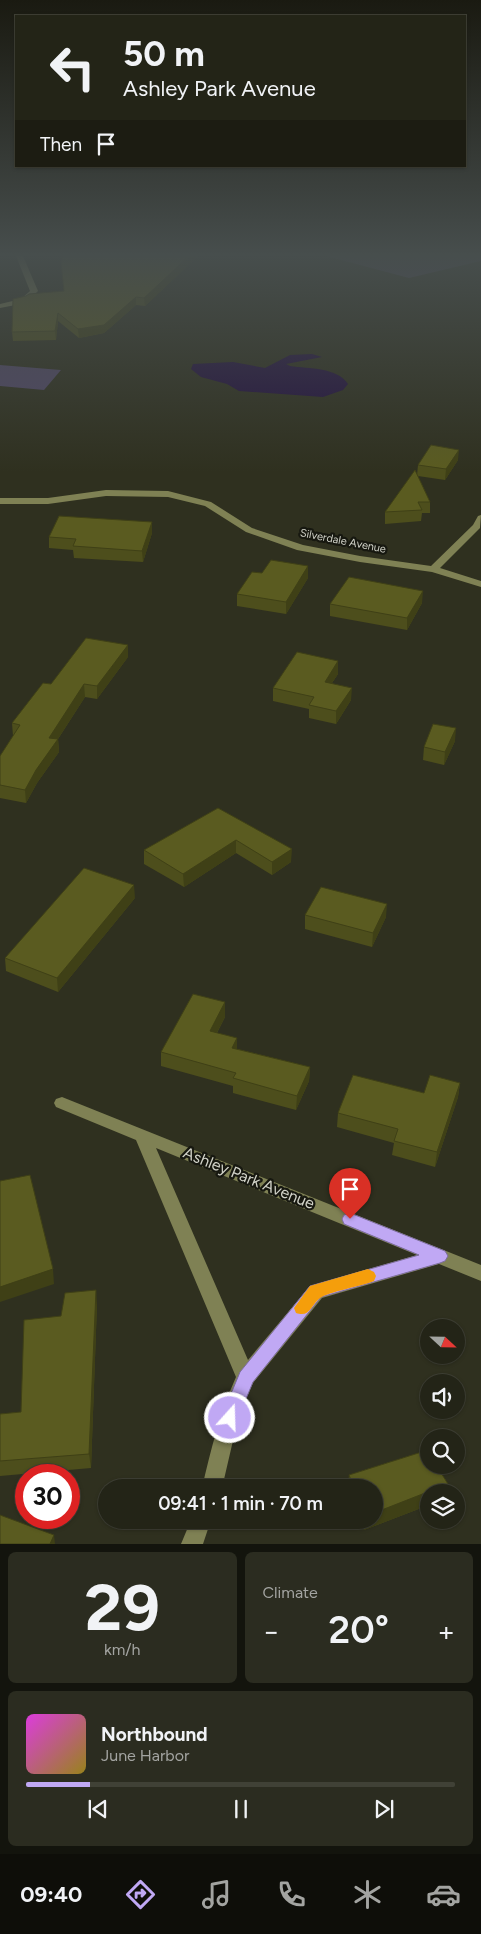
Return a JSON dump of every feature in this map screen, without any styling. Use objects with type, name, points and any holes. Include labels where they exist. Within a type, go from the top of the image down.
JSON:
[{"type":"street","name":"Silverdale Avenue","points":[[0,501],[48,501],[106,493],[168,494],[208,504],[249,530],[301,548],[360,559],[433,569],[481,584]]},
{"type":"street","points":[[433,569],[477,526],[481,518]]},
{"type":"street","name":"Ashley Park Avenue","points":[[62,1103],[481,1272]]},
{"type":"street","points":[[142,1135],[246,1377]]},
{"type":"street","points":[[214,1479],[231,1413],[246,1377],[316,1292],[440,1256]]},
{"type":"street","points":[[192,1544],[198,1529]]},
{"type":"shaded area","points":[[312,354],[322,357],[286,364],[337,374],[348,384],[343,390],[323,397],[239,391],[227,384],[201,377],[191,369],[193,364],[233,362],[265,368],[290,355]]},
{"type":"shaded area","points":[[0,365],[61,370],[44,390],[0,386]]},
{"type":"building","points":[[12,328],[55,328],[55,331],[12,332]]},
{"type":"building","points":[[431,445],[459,450],[446,469],[418,465]]},
{"type":"building","points":[[415,470],[430,502],[418,502],[422,510],[385,512]]},
{"type":"building","points":[[59,516],[152,522],[142,551],[73,546],[76,539],[49,537]]},
{"type":"building","points":[[271,560],[308,566],[286,602],[237,594],[252,572],[262,573]]},
{"type":"building","points":[[349,577],[423,591],[407,618],[330,604]]},
{"type":"building","points":[[86,638],[128,645],[97,686],[84,684],[49,738],[58,739],[36,770],[25,790],[0,785],[0,756],[20,725],[12,723],[43,683],[51,684]]},
{"type":"building","points":[[297,652],[338,661],[325,682],[352,688],[336,711],[309,705],[314,697],[273,688]]},
{"type":"building","points":[[433,724],[456,728],[445,752],[424,747]]},
{"type":"building","points":[[218,808],[292,849],[272,862],[236,840],[183,874],[144,850]]},
{"type":"building","points":[[84,868],[134,885],[57,978],[5,958]]},
{"type":"building","points":[[321,887],[387,904],[373,933],[305,915]]},
{"type":"building","points":[[193,994],[225,1002],[210,1031],[237,1038],[232,1048],[310,1067],[297,1096],[233,1078],[236,1073],[161,1052]]},
{"type":"building","points":[[353,1075],[424,1093],[430,1075],[460,1083],[437,1152],[394,1141],[398,1129],[338,1113]]},
{"type":"building","points":[[30,1175],[53,1269],[0,1287],[0,1181]]},
{"type":"building","points":[[96,1290],[89,1454],[0,1461],[0,1414],[21,1412],[24,1320],[61,1316],[65,1293]]},
{"type":"building","points":[[420,1453],[420,1474],[442,1474],[448,1484],[420,1484],[420,1495],[383,1509],[383,1479],[351,1479],[349,1475]]},
{"type":"building","points":[[0,1515],[15,1521],[15,1529],[38,1529],[54,1535],[50,1544],[0,1544]]},
{"type":"slow traffic","points":[[302,1308],[316,1292],[368,1276]]},
{"type":"route","points":[[230,1418],[234,1403],[246,1377],[316,1292],[440,1256],[350,1219]]}]
